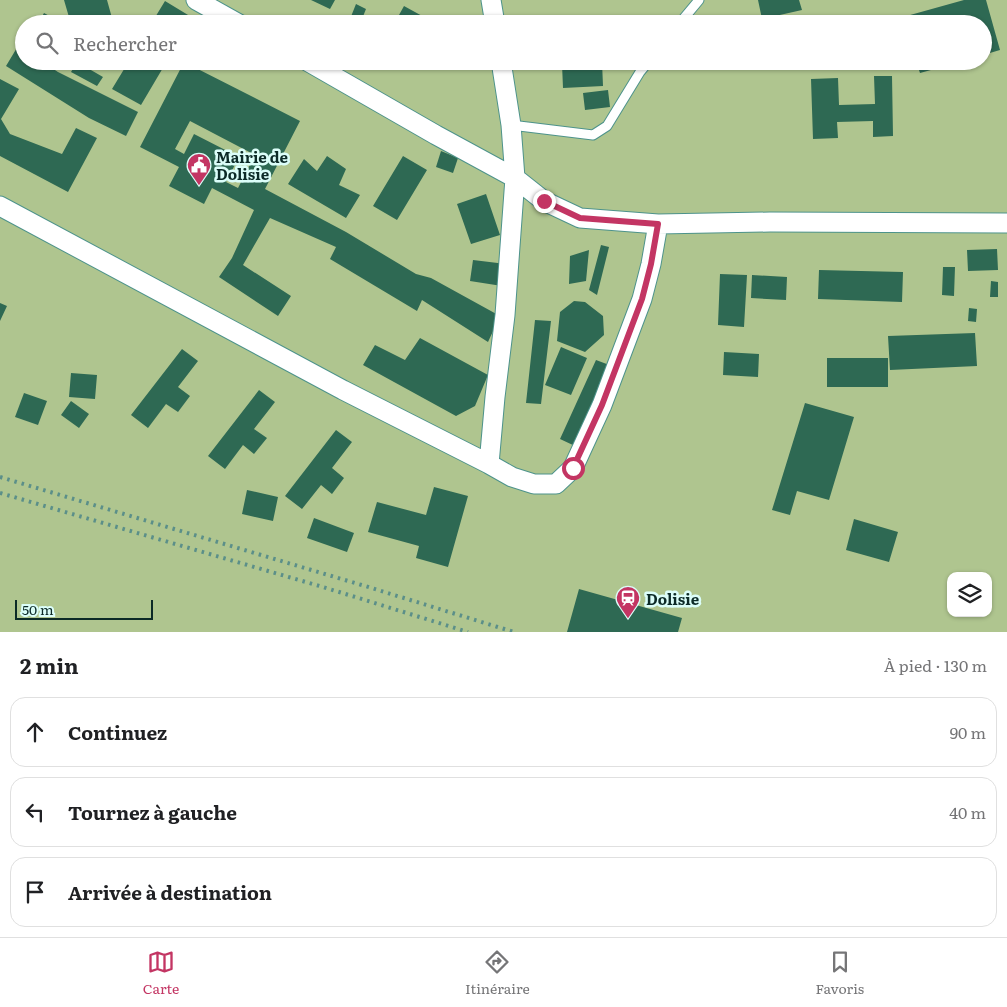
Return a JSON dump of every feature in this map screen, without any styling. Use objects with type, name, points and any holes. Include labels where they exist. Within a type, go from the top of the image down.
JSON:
[{"type":"street","points":[[196,0],[223,15]]},
{"type":"street","points":[[491,0],[494,15]]},
{"type":"street","points":[[323,70],[515,178],[544,201],[580,218],[658,224],[770,222],[1007,223]]},
{"type":"street","points":[[489,464],[505,315],[515,178],[511,125],[502,70]]},
{"type":"street","points":[[0,206],[343,390],[512,477],[534,484],[556,484],[573,468],[602,405],[642,299],[658,224]]},
{"type":"lane","points":[[686,15],[699,0]]},
{"type":"lane","points":[[511,125],[593,135],[607,126],[642,70]]},
{"type":"green space","points":[[0,0],[1007,0],[1007,632],[0,632]]},
{"type":"building","points":[[64,0],[107,0],[111,15],[68,15]]},
{"type":"building","points":[[311,0],[335,0],[330,9]]},
{"type":"building","points":[[758,0],[799,0],[802,10],[780,15],[761,15]]},
{"type":"building","points":[[964,0],[986,0],[990,15],[910,15]]},
{"type":"building","points":[[165,1],[188,15],[156,15]]},
{"type":"building","points":[[356,4],[366,9],[364,15],[352,15]]},
{"type":"building","points":[[404,6],[420,15],[399,15]]},
{"type":"building","points":[[992,21],[1000,50],[992,52]]},
{"type":"building","points":[[15,51],[15,70],[55,70],[138,112],[126,136],[89,118],[6,66]]},
{"type":"building","points":[[72,70],[91,70],[103,77],[97,86],[71,72]]},
{"type":"building","points":[[124,70],[162,70],[141,105],[112,89]]},
{"type":"building","points":[[180,70],[200,70],[300,121],[265,189],[346,232],[416,274],[431,278],[500,316],[488,342],[422,300],[417,311],[330,259],[336,247],[270,218],[243,265],[291,296],[278,316],[219,277],[232,258],[254,210],[212,188],[204,204],[169,186],[179,167],[140,147]],"holes":[[[190,121],[255,155],[238,188],[226,182],[239,157],[194,134],[184,154],[175,149]]]},
{"type":"building","points":[[562,70],[602,70],[603,86],[563,88]]},
{"type":"building","points":[[919,70],[931,70],[920,73]]},
{"type":"building","points":[[874,76],[892,76],[893,136],[873,137],[873,121],[837,122],[838,138],[813,139],[811,79],[838,78],[839,105],[875,104]]},
{"type":"building","points":[[0,79],[19,89],[1,119],[10,134],[62,154],[76,128],[97,138],[68,192],[0,156]]},
{"type":"building","points":[[608,90],[610,107],[585,110],[583,93]]},
{"type":"building","points":[[441,151],[458,158],[453,173],[436,167]]},
{"type":"building","points":[[327,156],[346,169],[339,185],[360,195],[346,218],[288,184],[304,159],[317,171]]},
{"type":"building","points":[[403,156],[427,170],[397,220],[373,206]]},
{"type":"building","points":[[486,194],[500,235],[471,244],[457,204]]},
{"type":"building","points":[[601,245],[609,247],[597,295],[589,290]]},
{"type":"building","points":[[997,249],[998,270],[968,271],[967,250]]},
{"type":"building","points":[[589,250],[586,281],[569,284],[570,256]]},
{"type":"building","points":[[473,260],[506,264],[502,286],[470,281]]},
{"type":"building","points":[[943,267],[955,267],[954,296],[942,295]]},
{"type":"building","points":[[819,270],[903,272],[902,302],[818,299]]},
{"type":"building","points":[[720,274],[747,275],[744,327],[718,325]]},
{"type":"building","points":[[752,275],[787,277],[786,300],[751,298]]},
{"type":"building","points":[[991,281],[998,282],[998,297],[990,297]]},
{"type":"building","points":[[574,301],[585,302],[603,316],[604,335],[585,352],[557,341],[560,312]]},
{"type":"building","points":[[0,303],[7,306],[0,321]]},
{"type":"building","points":[[969,308],[977,309],[976,322],[968,321]]},
{"type":"building","points":[[535,320],[551,321],[541,404],[526,403]]},
{"type":"building","points":[[975,333],[977,366],[890,370],[888,336]]},
{"type":"building","points":[[420,338],[488,375],[475,406],[456,416],[363,365],[375,345],[405,360]]},
{"type":"building","points":[[561,347],[587,358],[571,395],[545,385]]},
{"type":"building","points":[[182,349],[198,361],[178,387],[190,396],[178,412],[166,404],[148,428],[131,415]]},
{"type":"building","points":[[724,352],[759,354],[758,377],[723,375]]},
{"type":"building","points":[[827,358],[888,358],[888,387],[827,387]]},
{"type":"building","points":[[596,360],[612,366],[575,446],[560,439]]},
{"type":"building","points":[[71,373],[97,375],[95,399],[69,397]]},
{"type":"building","points":[[259,390],[275,402],[254,429],[267,438],[254,454],[243,445],[225,469],[208,456]]},
{"type":"building","points":[[24,393],[47,401],[38,425],[15,417]]},
{"type":"building","points":[[71,401],[89,414],[79,428],[61,415]]},
{"type":"building","points":[[805,403],[854,417],[829,500],[797,491],[790,515],[772,510]]},
{"type":"building","points":[[336,430],[352,442],[332,468],[344,478],[332,494],[321,485],[302,509],[285,496]]},
{"type":"building","points":[[434,487],[468,496],[448,567],[416,558],[419,546],[368,532],[377,502],[426,515]]},
{"type":"building","points":[[247,490],[278,497],[273,521],[242,514]]},
{"type":"building","points":[[314,518],[354,533],[347,552],[307,538]]},
{"type":"building","points":[[854,519],[898,532],[889,562],[846,550]]},
{"type":"building","points":[[579,589],[682,618],[678,632],[567,632]]},
{"type":"railway","points":[[0,477],[514,632]]},
{"type":"railway","points":[[0,493],[323,587],[468,632]]},
{"type":"place","name":"Mairie de Dolisie","points":[[199,186]]},
{"type":"place","name":"Dolisie","points":[[628,619]]},
{"type":"route","points":[[544,201],[580,218],[658,224],[642,299],[602,405],[573,468]]}]
